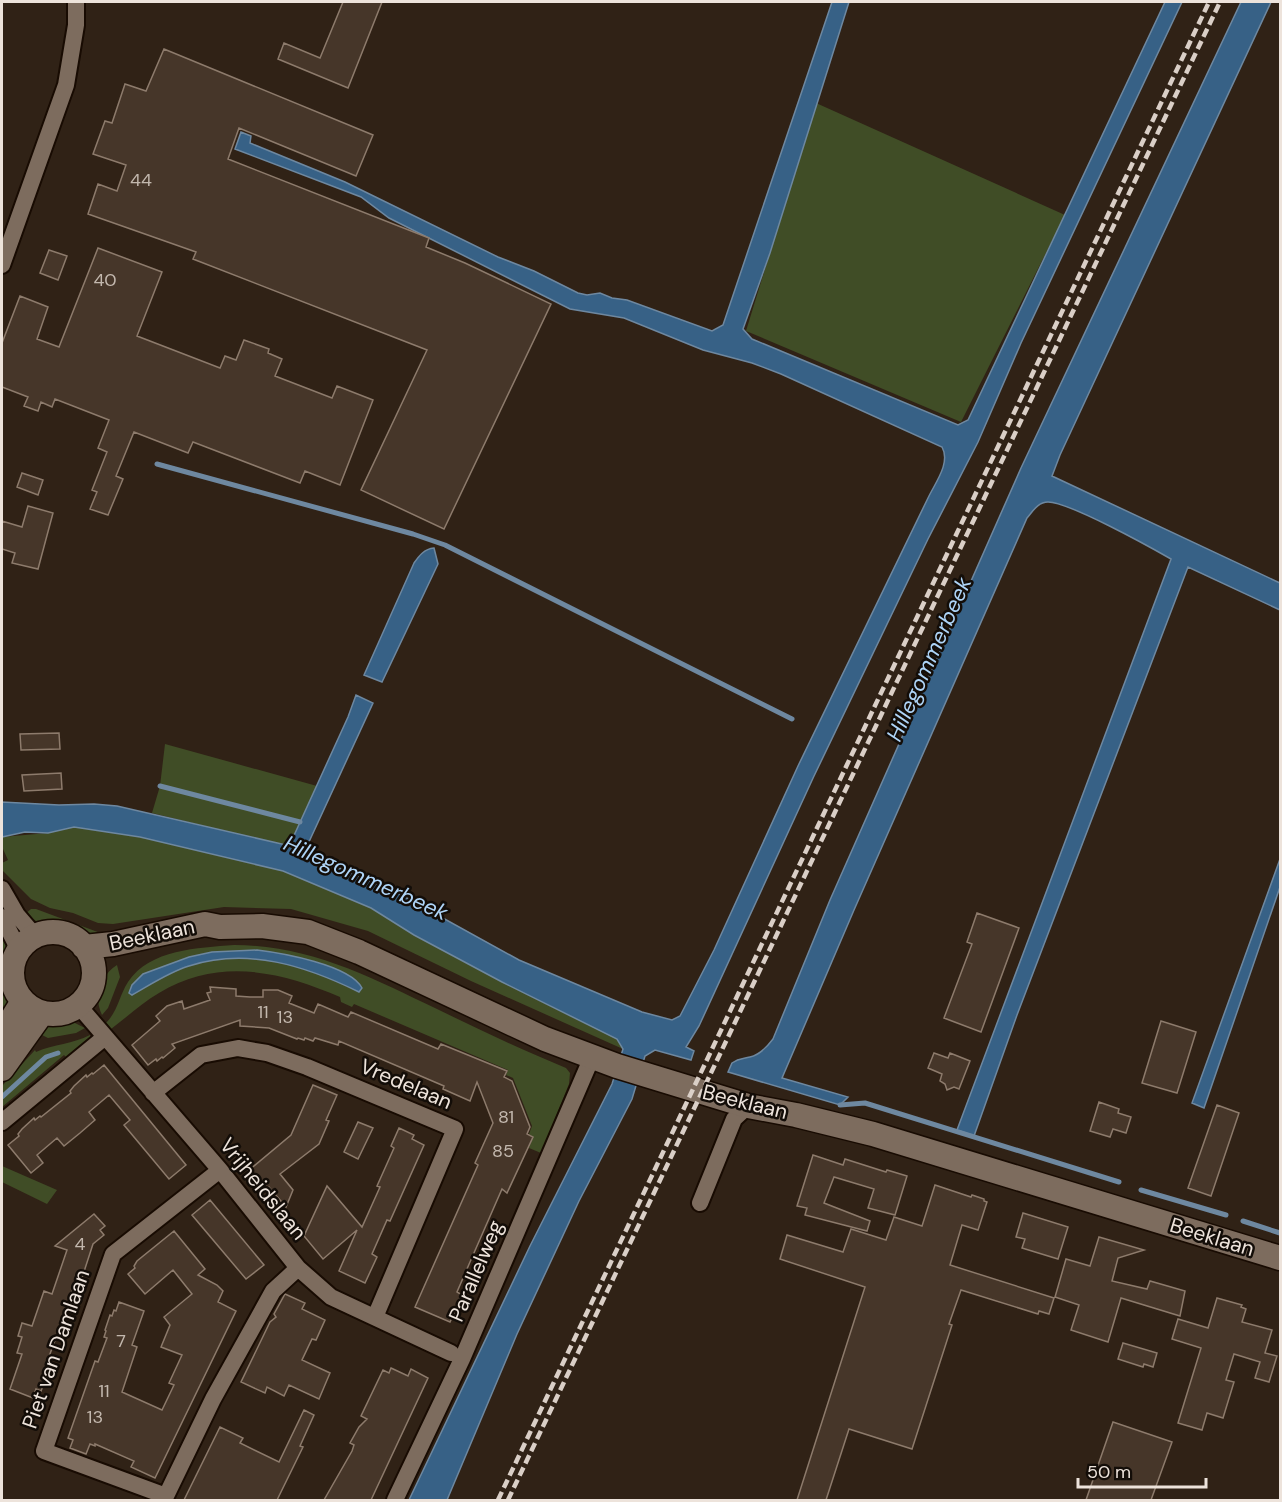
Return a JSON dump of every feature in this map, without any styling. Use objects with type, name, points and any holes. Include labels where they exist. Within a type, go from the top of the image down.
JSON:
[{"type":"main road","name":"Beeklaan","points":[[84,947],[113,944],[206,924],[220,927]]},
{"type":"main road","name":"Beeklaan","points":[[93,974],[118,958],[153,944],[220,927],[262,926],[308,932],[359,952],[545,1039],[628,1070],[748,1106],[873,1134],[1281,1258]]},
{"type":"main road","points":[[48,932],[62,933],[74,938],[84,947],[91,960],[93,974],[88,993],[78,1005],[63,1012],[33,1007],[15,988],[12,978],[13,963],[27,943],[48,932]]},
{"type":"main road","points":[[2,1035],[33,1007]]},
{"type":"main road","points":[[2,1069],[33,1007]]},
{"type":"street","points":[[2,265],[66,85],[76,25],[76,2]]},
{"type":"street","points":[[2,889],[17,915],[27,943]]},
{"type":"street","points":[[2,917],[27,943]]},
{"type":"street","name":"Vrijheidslaan","points":[[78,1005],[220,1170],[298,1268],[332,1297],[451,1353]]},
{"type":"street","points":[[2,1122],[105,1037]]},
{"type":"street","name":"Vredelaan","points":[[153,1093],[201,1055],[238,1048],[267,1053],[307,1067],[455,1129],[375,1317]]},
{"type":"street","name":"Parallelweg","points":[[395,1500],[462,1359],[592,1057]]},
{"type":"street","points":[[700,1203],[734,1119],[748,1106]]},
{"type":"street","name":"Piet van Damlaan","points":[[220,1170],[113,1254],[44,1451],[166,1496],[213,1399],[273,1291],[298,1268]]},
{"type":"green space","points":[[816,103],[1065,215],[961,422],[746,331]]},
{"type":"green space","points":[[165,744],[317,786],[291,842],[281,845],[152,813],[160,786]]},
{"type":"green space","points":[[74,827],[140,837],[283,871],[371,908],[414,935],[502,982],[617,1039],[623,1049],[471,981],[368,931],[291,909],[224,907],[113,924],[98,923],[73,913],[50,908],[31,899],[2,870],[2,863],[8,860],[2,849],[2,837],[48,833]]},
{"type":"green space","points":[[31,909],[103,934],[90,939],[66,928],[39,923],[25,914]]},
{"type":"green space","points":[[2,933],[7,945],[5,976],[10,1001],[4,1010],[2,999]]},
{"type":"green space","points":[[234,945],[288,950],[339,965],[566,1068],[570,1073],[569,1084],[541,1153],[529,1148],[533,1137],[529,1134],[532,1126],[513,1078],[506,1075],[508,1070],[354,1004],[352,1007],[341,1002],[340,997],[295,980],[249,972],[204,975],[159,993],[111,1029],[106,1023],[113,1014],[128,982],[137,971],[149,963],[190,949]]},
{"type":"green space","points":[[117,965],[120,977],[108,1008],[102,1015],[98,1001],[100,987],[106,975]]},
{"type":"green space","points":[[61,1021],[73,1022],[85,1028],[76,1033],[48,1038],[36,1032],[46,1025]]},
{"type":"green space","points":[[90,1035],[90,1039],[68,1059],[64,1055],[2,1107],[2,1086],[35,1050],[36,1052]]},
{"type":"green space","points":[[2,1166],[57,1190],[47,1204],[2,1182]]},
{"type":"water","points":[[832,2],[849,2],[770,253],[743,329],[752,339],[958,425],[968,420],[1165,2],[1182,2],[1021,343],[978,442],[928,539],[814,776],[699,1026],[686,1047],[694,1051],[691,1060],[655,1050],[645,1056],[632,1099],[579,1201],[517,1334],[447,1500],[409,1500],[530,1246],[612,1084],[623,1049],[617,1039],[502,982],[414,935],[371,908],[283,871],[140,837],[74,827],[48,833],[25,832],[2,837],[2,802],[117,806],[286,845],[291,842],[356,695],[373,703],[308,844],[307,854],[403,896],[519,960],[642,1012],[672,1020],[680,1016],[714,950],[798,766],[941,473],[945,460],[942,447],[752,363],[703,350],[624,318],[570,309],[389,218],[361,197],[235,149],[241,132],[251,136],[250,143],[345,182],[498,257],[534,271],[578,293],[587,295],[600,293],[612,298],[627,300],[712,331],[723,325]]},
{"type":"water","points":[[1241,2],[1271,2],[1052,476],[1280,583],[1280,610],[1188,567],[1017,1015],[974,1136],[957,1130],[1171,559],[1073,509],[1048,502],[1039,505],[1027,518],[782,1078],[848,1097],[840,1105],[728,1072],[732,1063],[757,1054],[773,1039],[830,900],[1021,468]]},
{"type":"water","points":[[434,548],[438,564],[382,682],[364,675],[414,563],[425,551]]},
{"type":"water","points":[[1280,859],[1280,887],[1204,1108],[1192,1103]]},
{"type":"water","points":[[257,950],[298,957],[330,967],[355,980],[362,988],[359,992],[318,974],[276,962],[233,958],[189,966],[167,975],[132,995],[129,993],[132,985],[143,974],[189,957],[212,952]]},
{"type":"building","points":[[343,2],[382,2],[348,88],[278,59],[284,43],[320,58]]},
{"type":"building","points":[[164,49],[373,135],[356,176],[239,128],[228,159],[429,238],[426,247],[551,304],[444,529],[361,490],[427,350],[193,259],[196,252],[88,214],[98,184],[117,191],[126,165],[93,154],[105,121],[112,123],[125,84],[146,91]]},
{"type":"building","points":[[98,248],[162,272],[137,336],[220,368],[225,356],[236,360],[244,340],[269,349],[268,353],[282,359],[275,376],[332,398],[337,386],[373,400],[340,485],[305,471],[300,483],[193,442],[188,453],[134,432],[116,476],[123,479],[108,515],[90,509],[97,492],[92,490],[107,452],[98,448],[109,420],[55,399],[52,407],[41,402],[38,411],[24,406],[28,397],[2,387],[2,343],[20,296],[48,307],[37,339],[59,347]]},
{"type":"building","points":[[49,250],[67,256],[58,280],[40,273]]},
{"type":"building","points":[[22,473],[43,480],[38,495],[17,487]]},
{"type":"building","points":[[28,506],[53,513],[38,569],[12,563],[15,553],[2,549],[2,521],[22,527]]},
{"type":"building","points":[[59,733],[60,749],[21,750],[20,734]]},
{"type":"building","points":[[61,773],[62,789],[24,791],[22,775]]},
{"type":"building","points":[[977,913],[1019,928],[981,1032],[944,1018],[972,944],[967,942]]},
{"type":"building","points":[[210,987],[236,989],[236,996],[250,997],[263,997],[263,990],[278,990],[292,996],[289,1003],[314,1013],[318,1004],[348,1017],[351,1012],[438,1049],[441,1044],[507,1071],[504,1077],[512,1081],[530,1127],[527,1134],[533,1137],[507,1193],[502,1189],[457,1292],[462,1295],[450,1322],[415,1307],[478,1165],[475,1163],[493,1123],[477,1082],[470,1101],[443,1089],[444,1086],[339,1041],[338,1045],[315,1038],[313,1041],[305,1038],[304,1040],[297,1039],[269,1028],[240,1026],[240,1020],[172,1044],[175,1048],[163,1058],[157,1061],[156,1059],[148,1065],[132,1045],[160,1021],[156,1016],[167,1006],[182,1001],[184,1009],[210,1000],[207,993],[211,992]]},
{"type":"building","points":[[1161,1021],[1196,1032],[1177,1093],[1142,1083]]},
{"type":"building","points":[[934,1053],[948,1058],[950,1053],[970,1061],[959,1089],[954,1087],[947,1090],[945,1084],[940,1081],[942,1074],[928,1068]]},
{"type":"building","points":[[104,1065],[186,1165],[169,1179],[124,1125],[130,1120],[109,1095],[89,1112],[95,1120],[80,1133],[64,1146],[57,1138],[37,1155],[43,1163],[31,1173],[8,1145],[34,1118],[35,1120],[41,1117],[71,1093],[74,1086],[86,1075],[87,1077],[93,1074]]},
{"type":"building","points":[[313,1085],[337,1095],[319,1144],[280,1174],[293,1190],[286,1207],[269,1187],[265,1191],[248,1171],[291,1135]]},
{"type":"building","points":[[1099,1102],[1119,1109],[1118,1113],[1131,1117],[1126,1133],[1113,1129],[1110,1137],[1090,1131]]},
{"type":"building","points":[[1217,1105],[1239,1113],[1211,1196],[1188,1188]]},
{"type":"building","points":[[358,1122],[373,1128],[358,1159],[344,1152]]},
{"type":"building","points":[[399,1128],[414,1135],[412,1139],[424,1145],[390,1221],[387,1220],[372,1254],[377,1257],[365,1283],[339,1271],[357,1230],[323,1259],[304,1236],[327,1186],[362,1227],[380,1187],[377,1186],[394,1148],[391,1146]]},
{"type":"building","points":[[813,1155],[843,1165],[845,1159],[907,1176],[895,1215],[868,1208],[874,1189],[834,1177],[824,1203],[870,1221],[867,1231],[805,1215],[807,1208],[797,1206]]},
{"type":"building","points":[[935,1185],[971,1197],[972,1195],[987,1202],[978,1230],[962,1225],[950,1265],[1054,1298],[1049,1314],[1039,1311],[1038,1314],[961,1290],[912,1449],[849,1429],[826,1500],[797,1500],[865,1287],[780,1259],[787,1235],[843,1252],[851,1229],[886,1240],[894,1217],[922,1226]]},
{"type":"building","points":[[210,1200],[264,1265],[246,1279],[192,1215]]},
{"type":"building","points":[[1023,1213],[1068,1227],[1058,1259],[1022,1248],[1025,1239],[1016,1237]]},
{"type":"building","points":[[94,1214],[105,1226],[100,1230],[104,1235],[93,1244],[80,1284],[75,1282],[62,1331],[59,1336],[57,1335],[47,1362],[51,1364],[41,1391],[36,1389],[33,1398],[10,1389],[22,1354],[17,1353],[22,1337],[18,1336],[22,1323],[32,1326],[44,1291],[52,1294],[67,1250],[55,1246]]},
{"type":"building","points":[[174,1231],[205,1269],[198,1275],[217,1285],[223,1291],[218,1302],[236,1311],[155,1478],[131,1467],[134,1461],[95,1444],[95,1446],[90,1444],[86,1454],[70,1448],[73,1440],[68,1438],[95,1361],[98,1362],[107,1338],[104,1337],[110,1315],[112,1316],[114,1310],[116,1311],[119,1302],[144,1311],[132,1345],[137,1347],[122,1392],[162,1410],[174,1385],[169,1383],[182,1355],[161,1347],[170,1325],[164,1317],[192,1294],[173,1270],[145,1294],[128,1274],[135,1268],[137,1261]]},
{"type":"building","points":[[1099,1237],[1144,1250],[1118,1258],[1112,1281],[1147,1289],[1150,1281],[1185,1291],[1180,1316],[1121,1298],[1108,1342],[1071,1330],[1079,1305],[1055,1297],[1066,1259],[1090,1266]]},
{"type":"building","points":[[285,1294],[305,1303],[302,1309],[325,1320],[316,1340],[312,1339],[302,1360],[330,1373],[319,1399],[289,1385],[284,1396],[267,1387],[265,1393],[241,1382],[270,1322],[276,1317],[274,1314]]},
{"type":"building","points":[[1217,1298],[1242,1305],[1241,1307],[1246,1309],[1242,1322],[1272,1330],[1265,1353],[1277,1356],[1269,1382],[1255,1378],[1260,1362],[1234,1354],[1226,1380],[1234,1382],[1223,1418],[1207,1413],[1202,1430],[1178,1423],[1201,1348],[1172,1339],[1178,1319],[1208,1328]]},
{"type":"building","points":[[1123,1343],[1157,1353],[1153,1367],[1144,1364],[1143,1367],[1118,1359]]},
{"type":"building","points":[[391,1368],[408,1376],[411,1369],[428,1378],[371,1500],[324,1500],[352,1451],[354,1445],[350,1443],[359,1427],[367,1419],[361,1416],[383,1370],[389,1373]]},
{"type":"building","points":[[304,1410],[314,1415],[300,1446],[303,1447],[277,1500],[184,1500],[220,1427],[243,1438],[240,1443],[279,1462]]},
{"type":"building","points":[[1113,1422],[1172,1442],[1151,1500],[1086,1500]]},
{"type":"waterway","points":[[157,464],[413,534],[445,545],[792,719]]},
{"type":"waterway","name":"Hillegommerbeek","points":[[160,786],[300,822]]},
{"type":"waterway","points":[[2,1097],[46,1057],[58,1053]]},
{"type":"waterway","points":[[840,1105],[865,1103],[1119,1182]]},
{"type":"waterway","points":[[1141,1190],[1226,1215]]},
{"type":"waterway","points":[[1243,1221],[1280,1233]]},
{"type":"railway","points":[[498,1500],[1209,2]]},
{"type":"railway","points":[[508,1500],[1220,2]]}]
